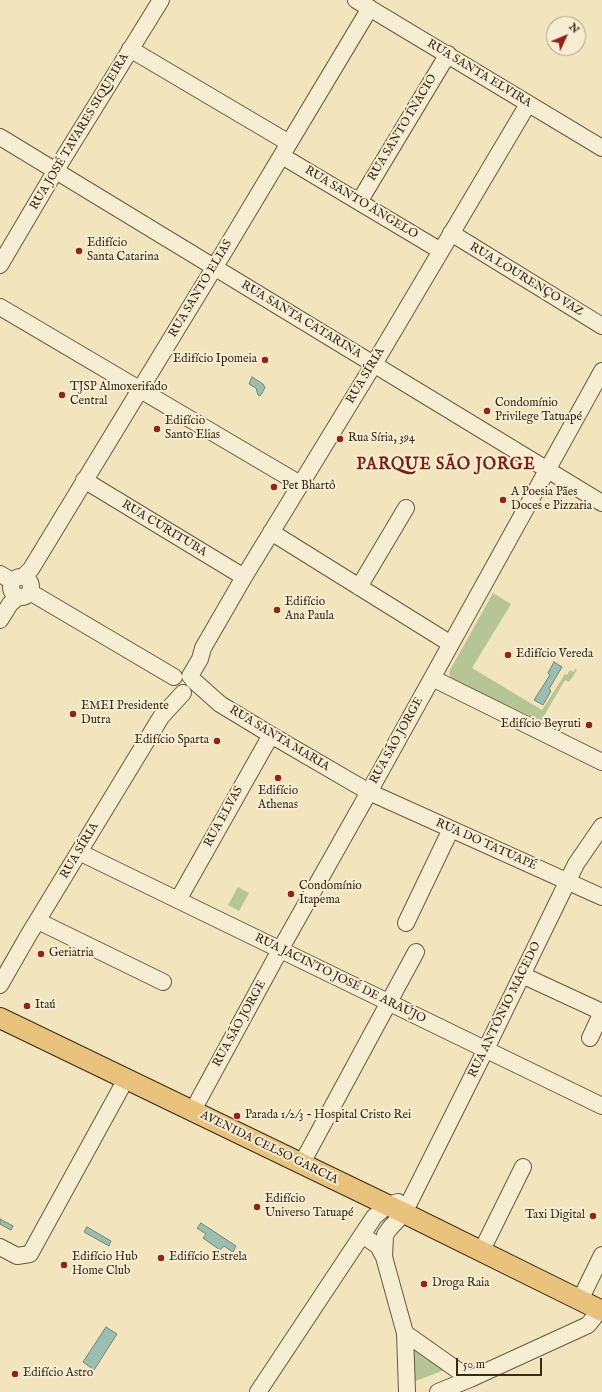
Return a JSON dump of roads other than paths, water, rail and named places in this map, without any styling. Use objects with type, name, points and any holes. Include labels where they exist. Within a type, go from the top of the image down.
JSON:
[{"type":"main road","name":"AVENIDA CELSO GARCIA","points":[[0,1018],[192,1112],[302,1163],[401,1205],[481,1252],[601,1310]]},
{"type":"street","name":"RUA JOSÉ TAVARES SIQUEIRA","points":[[0,265],[130,48],[161,0]]},
{"type":"street","name":"RUA SANTA ELVIRA","points":[[356,0],[602,148]]},
{"type":"street","name":"RUA SANTO ELIAS","points":[[0,620],[18,585],[140,389],[370,8]]},
{"type":"street","name":"RUA SANTO ÂNGELO","points":[[130,48],[285,150],[359,202],[441,251]]},
{"type":"street","name":"RUA SANTO ÍNACIO","points":[[359,202],[448,54]]},
{"type":"street","name":"RUA SÍRIA","points":[[0,985],[161,717],[163,709],[200,659],[202,648],[374,364],[528,104]]},
{"type":"street","name":"RUA SANTA CATARINA","points":[[0,137],[602,503]]},
{"type":"street","name":"RUA LOURENÇO VAZ","points":[[451,233],[602,326]]},
{"type":"street","points":[[0,307],[300,484]]},
{"type":"street","name":"RUA SÃO JORGE","points":[[192,1112],[280,950],[602,371]]},
{"type":"street","name":"RUA CURITUBA","points":[[84,480],[244,577]]},
{"type":"street","points":[[359,587],[406,508]]},
{"type":"street","points":[[271,532],[451,644]]},
{"type":"street","name":"RUA SANTA MARIA","points":[[18,585],[369,792]]},
{"type":"street","points":[[432,678],[602,762]]},
{"type":"street","name":"RUA ELVAS","points":[[178,900],[271,735]]},
{"type":"street","name":"RUA DO TATUAPÉ","points":[[369,792],[602,897]]},
{"type":"street","name":"RUA ANTÔNIO MACEDO","points":[[401,1205],[486,1049],[576,864],[602,826]]},
{"type":"street","points":[[406,922],[451,829]]},
{"type":"street","name":"RUA JACINTO JOSÉ DE ARAÚJO","points":[[79,852],[602,1106]]},
{"type":"street","points":[[38,921],[163,982]]},
{"type":"street","points":[[302,1163],[416,952]]},
{"type":"street","points":[[522,975],[602,1012],[590,1038]]},
{"type":"street","points":[[0,1247],[17,1256],[30,1254],[126,1079]]},
{"type":"street","points":[[481,1252],[523,1168]]},
{"type":"street","points":[[258,1392],[374,1218],[401,1205]]},
{"type":"street","points":[[384,1257],[385,1235],[401,1205]]},
{"type":"street","points":[[362,1237],[378,1246],[384,1257],[405,1333],[407,1392]]},
{"type":"street","points":[[580,1300],[602,1255]]},
{"type":"street","points":[[438,1392],[588,1325],[601,1310]]},
{"type":"street","points":[[405,1333],[470,1379]]},
{"type":"water","points":[[252,377],[263,384],[265,388],[260,396],[258,395],[256,388],[249,384]]},
{"type":"water","points":[[554,662],[562,667],[549,689],[551,691],[543,705],[534,700],[550,675],[548,673]]},
{"type":"water","points":[[0,1219],[13,1226],[11,1230],[0,1224]]},
{"type":"water","points":[[201,1223],[236,1246],[233,1252],[224,1246],[220,1250],[203,1238],[206,1234],[197,1228]]},
{"type":"water","points":[[87,1227],[111,1241],[109,1246],[84,1232]]},
{"type":"water","points":[[106,1327],[117,1334],[94,1370],[83,1362]]},
{"type":"place","name":"Edifício Santa Catarina","points":[[79,251]]},
{"type":"place","name":"Edifício Ipomeia","points":[[265,360]]},
{"type":"place","name":"TJSP Almoxerifado Central","points":[[62,395]]},
{"type":"place","name":"Condomínio Privilege Tatuapé","points":[[487,411]]},
{"type":"place","name":"Edifício Santo Elias","points":[[157,429]]},
{"type":"place","name":"Rua Síria, 394","points":[[340,439]]},
{"type":"place","name":"Pet Bhartô","points":[[274,487]]},
{"type":"place","name":"A Poesia Pães Doces e Pizzaria","points":[[503,500]]},
{"type":"place","name":"Edifício Ana Paula","points":[[277,610]]},
{"type":"place","name":"Edifício Vereda","points":[[508,655]]},
{"type":"place","name":"EMEI Presidente Dutra","points":[[73,714]]},
{"type":"place","name":"Edifício Beyruti","points":[[589,725]]},
{"type":"place","name":"Edifício Sparta","points":[[217,741]]},
{"type":"place","name":"Edifício Athenas","points":[[278,778]]},
{"type":"place","name":"Condomínio Itapema","points":[[291,894]]},
{"type":"place","name":"Geriatria","points":[[41,954]]},
{"type":"place","name":"Itaú","points":[[27,1006]]},
{"type":"place","name":"Parada 1/2/3 - Hospital Cristo Rei","points":[[237,1116]]},
{"type":"place","name":"Edifício Universo Tatuapé","points":[[257,1207]]},
{"type":"place","name":"Taxi Digital","points":[[593,1216]]},
{"type":"place","name":"Edifício Estrela","points":[[161,1258]]},
{"type":"place","name":"Edifício Hub Home Club","points":[[64,1265]]},
{"type":"place","name":"Droga Raia","points":[[424,1284]]},
{"type":"place","name":"Edifício Astro","points":[[15,1374]]},
{"type":"district","name":"PARQUE SÃO JORGE","points":[[446,466]]}]
